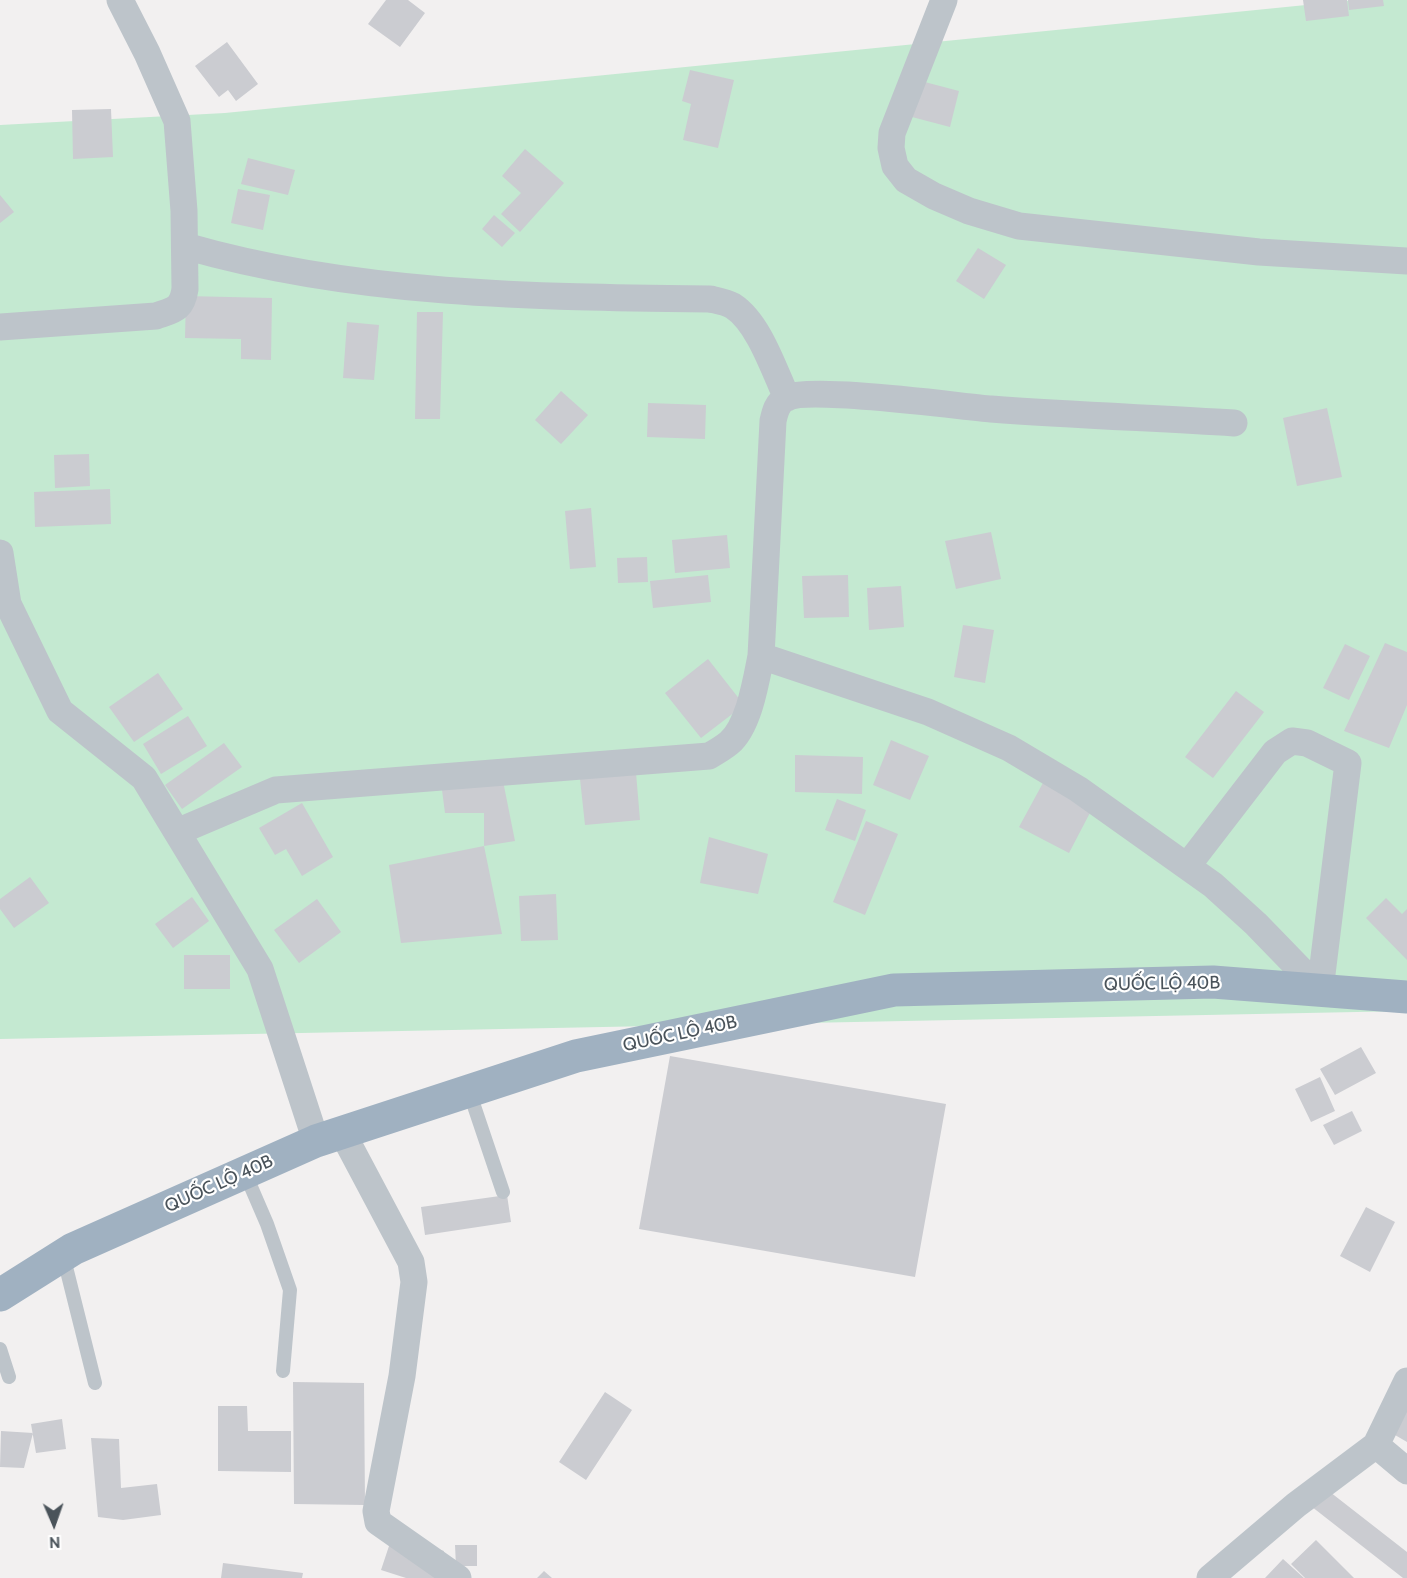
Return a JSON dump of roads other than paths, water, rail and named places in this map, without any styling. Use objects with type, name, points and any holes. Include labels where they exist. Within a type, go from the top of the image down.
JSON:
[{"type":"highway","name":"QUỐC LỘ 40B","points":[[0,1295],[63,1255],[329,1137],[576,1056],[894,990],[1213,982],[1407,997]]},
{"type":"street","points":[[0,327],[156,316],[176,309],[183,301],[184,211],[177,121],[147,53],[120,0]]},
{"type":"street","points":[[944,0],[892,133],[891,148],[895,166],[906,180],[934,196],[969,211],[1019,226],[1259,252],[1407,261]]},
{"type":"street","points":[[185,246],[264,266],[366,283],[554,297],[711,299],[724,302],[734,307],[745,318],[761,341],[787,398]]},
{"type":"street","points":[[177,832],[276,790],[709,756],[730,743],[741,727],[753,694],[761,656],[773,421],[777,406],[787,398],[803,395],[835,395],[992,409],[1234,423]]},
{"type":"street","points":[[0,553],[8,604],[60,711],[144,778],[260,969],[329,1137],[411,1262],[414,1282],[402,1376],[376,1511],[378,1522],[458,1578]]},
{"type":"street","points":[[761,656],[928,712],[1009,748],[1078,789],[1188,865],[1213,885],[1256,924],[1320,990]]},
{"type":"street","points":[[1188,865],[1275,752],[1292,741],[1307,742],[1348,763],[1320,990]]},
{"type":"street","points":[[1210,1578],[1296,1505],[1376,1445],[1407,1381]]},
{"type":"street","points":[[1376,1445],[1407,1471]]},
{"type":"lane","points":[[469,1091],[504,1192]]},
{"type":"lane","points":[[245,1173],[267,1224],[290,1290],[283,1371]]},
{"type":"lane","points":[[63,1255],[95,1383]]},
{"type":"lane","points":[[0,1348],[9,1377]]}]
